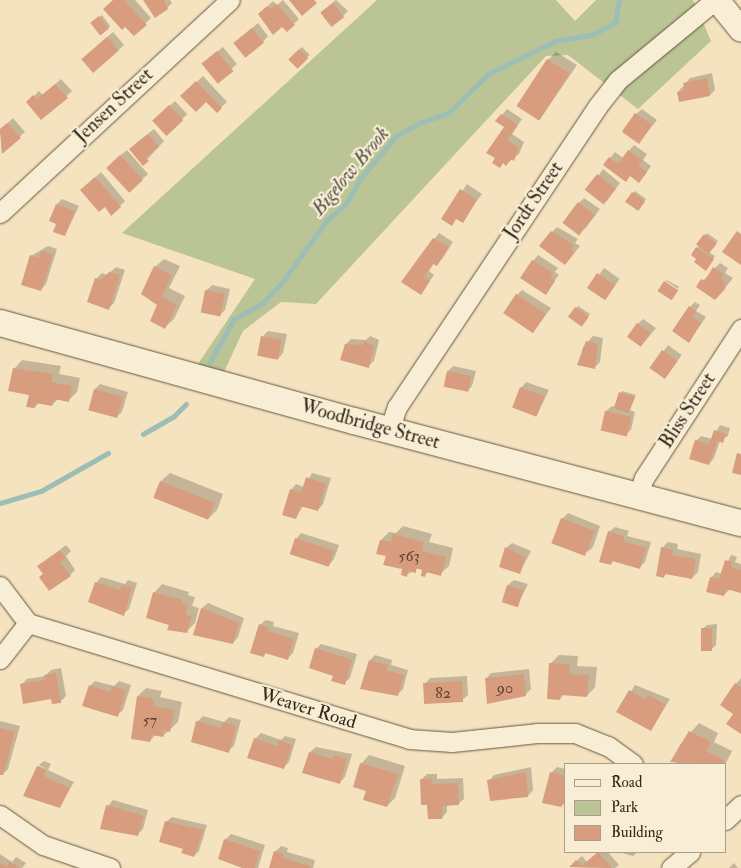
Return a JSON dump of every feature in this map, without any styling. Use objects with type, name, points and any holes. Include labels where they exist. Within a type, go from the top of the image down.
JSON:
[{"type":"main road","name":"Woodbridge Street","points":[[0,323],[389,431],[741,523]]},
{"type":"street","name":"Jensen Street","points":[[0,213],[230,0]]},
{"type":"street","points":[[716,0],[741,30]]},
{"type":"street","name":"Jordt Street","points":[[389,431],[397,407],[597,107],[618,80],[716,0]]},
{"type":"street","name":"Bliss Street","points":[[638,495],[644,478],[741,329]]},
{"type":"street","points":[[0,586],[28,623],[0,659]]},
{"type":"street","name":"Weaver Road","points":[[28,623],[408,739],[452,742],[537,733],[576,733],[608,746],[632,763]]},
{"type":"street","points":[[726,819],[741,805]]},
{"type":"street","points":[[0,815],[43,846],[110,868]]},
{"type":"street","points":[[672,868],[689,853]]},
{"type":"green space","points":[[377,0],[556,0],[575,21],[596,0],[693,0],[711,41],[638,109],[568,55],[546,56],[316,304],[281,302],[243,331],[224,372],[196,367],[255,279],[122,233]]},
{"type":"building","points":[[113,0],[124,0],[147,25],[134,36],[125,27],[122,30],[103,9]]},
{"type":"building","points":[[143,0],[164,0],[168,9],[155,18]]},
{"type":"building","points":[[289,0],[314,0],[317,3],[302,16]]},
{"type":"building","points":[[333,3],[344,17],[331,27],[320,13]]},
{"type":"building","points":[[277,4],[295,25],[287,32],[282,27],[273,35],[258,14],[267,6],[271,9]]},
{"type":"building","points":[[99,16],[109,29],[100,35],[90,23]]},
{"type":"building","points":[[252,28],[264,43],[245,58],[233,43]]},
{"type":"building","points":[[107,37],[119,51],[93,73],[81,59]]},
{"type":"building","points":[[299,49],[308,58],[298,69],[288,60]]},
{"type":"building","points":[[217,51],[233,71],[218,84],[201,64]]},
{"type":"building","points":[[547,59],[570,74],[539,121],[517,106]]},
{"type":"building","points":[[707,78],[710,96],[679,102],[677,92],[685,90],[683,83]]},
{"type":"building","points":[[196,81],[222,108],[217,113],[206,102],[196,112],[180,96]]},
{"type":"building","points":[[55,84],[68,98],[41,120],[26,102],[33,95],[37,99]]},
{"type":"building","points":[[169,105],[183,120],[167,136],[152,121]]},
{"type":"building","points":[[635,113],[652,125],[639,144],[622,132]]},
{"type":"building","points":[[501,114],[518,125],[507,140],[519,148],[514,161],[511,159],[506,166],[503,163],[500,168],[492,163],[495,158],[486,153],[504,127],[495,121]]},
{"type":"building","points":[[7,123],[21,138],[2,154],[0,129]]},
{"type":"building","points":[[148,134],[159,147],[146,158],[149,161],[143,166],[129,149]]},
{"type":"building","points":[[628,150],[642,160],[638,166],[647,172],[639,183],[630,176],[626,182],[603,165],[609,157],[618,164]]},
{"type":"building","points":[[120,155],[143,180],[129,193],[106,168]]},
{"type":"building","points":[[597,174],[616,189],[604,205],[585,190]]},
{"type":"building","points":[[95,177],[121,207],[111,216],[105,207],[99,212],[80,190]]},
{"type":"building","points":[[460,189],[477,200],[463,223],[456,219],[452,226],[441,219]]},
{"type":"building","points":[[632,192],[645,201],[638,211],[625,202]]},
{"type":"building","points":[[578,202],[595,215],[579,235],[562,223]]},
{"type":"building","points":[[56,204],[75,211],[65,236],[53,232],[56,224],[49,221]]},
{"type":"building","points":[[551,231],[574,245],[571,249],[575,252],[565,265],[539,246]]},
{"type":"building","points":[[737,231],[741,234],[741,265],[722,252]]},
{"type":"building","points":[[704,234],[717,244],[709,254],[696,244]]},
{"type":"building","points":[[433,238],[449,247],[437,266],[433,264],[424,277],[430,281],[421,295],[401,282]]},
{"type":"building","points":[[696,247],[714,259],[706,271],[694,262],[696,259],[691,255]]},
{"type":"building","points":[[41,251],[53,254],[41,291],[21,285],[30,255],[39,258]]},
{"type":"building","points":[[532,260],[553,273],[550,278],[555,281],[546,295],[520,278]]},
{"type":"building","points":[[154,266],[172,275],[162,297],[177,305],[165,329],[150,321],[157,305],[141,294]]},
{"type":"building","points":[[713,267],[724,274],[721,279],[728,284],[724,284],[725,289],[715,300],[696,287],[701,279],[705,281]]},
{"type":"building","points":[[109,272],[120,275],[109,310],[87,302],[95,278],[101,280]]},
{"type":"building","points":[[597,273],[615,285],[605,300],[587,288]]},
{"type":"building","points":[[664,281],[678,290],[672,300],[657,291]]},
{"type":"building","points":[[205,290],[225,294],[220,316],[201,313]]},
{"type":"building","points":[[516,294],[546,314],[533,333],[503,313]]},
{"type":"building","points":[[689,306],[696,311],[692,317],[701,323],[689,343],[672,331]]},
{"type":"building","points":[[575,307],[589,317],[582,327],[568,317]]},
{"type":"building","points":[[637,323],[651,333],[641,347],[627,337]]},
{"type":"building","points":[[261,336],[282,340],[278,360],[257,356]]},
{"type":"building","points":[[364,341],[374,346],[369,368],[340,360],[345,344],[363,345]]},
{"type":"building","points":[[586,341],[598,344],[595,369],[577,365]]},
{"type":"building","points":[[662,350],[678,361],[665,379],[649,368]]},
{"type":"building","points":[[13,368],[53,374],[51,382],[72,386],[69,402],[54,399],[52,406],[36,403],[35,408],[26,407],[29,395],[8,391]]},
{"type":"building","points":[[447,371],[471,376],[468,392],[444,387]]},
{"type":"building","points":[[520,387],[544,396],[536,417],[512,408]]},
{"type":"building","points":[[94,389],[123,397],[117,418],[88,410]]},
{"type":"building","points":[[619,392],[634,397],[629,413],[614,408]]},
{"type":"building","points":[[605,411],[631,417],[627,437],[601,430]]},
{"type":"building","points":[[714,430],[726,434],[723,443],[717,441],[709,465],[689,459],[695,440],[709,445]]},
{"type":"building","points":[[737,453],[741,454],[741,475],[732,473]]},
{"type":"building","points":[[306,477],[326,484],[318,511],[300,506],[296,519],[282,515],[290,489],[301,493]]},
{"type":"building","points":[[160,481],[215,503],[208,520],[153,498]]},
{"type":"building","points":[[561,518],[595,531],[585,556],[551,543]]},
{"type":"building","points":[[608,531],[624,536],[623,541],[646,548],[640,569],[612,561],[611,565],[599,562]]},
{"type":"building","points":[[393,534],[424,542],[422,551],[446,557],[441,576],[426,572],[425,577],[421,576],[422,570],[416,568],[416,573],[408,571],[407,577],[401,575],[402,569],[383,565],[386,556],[376,554],[380,540],[391,542]]},
{"type":"building","points":[[295,538],[334,551],[329,567],[290,554]]},
{"type":"building","points":[[505,547],[526,557],[520,574],[499,567]]},
{"type":"building","points":[[661,547],[673,550],[672,555],[696,559],[692,579],[665,574],[664,578],[656,576]]},
{"type":"building","points":[[60,550],[66,558],[60,562],[71,576],[49,591],[39,577],[43,574],[37,566]]},
{"type":"building","points":[[725,560],[732,562],[731,568],[741,570],[741,593],[726,589],[724,596],[706,592],[710,577],[719,579]]},
{"type":"building","points":[[95,582],[120,590],[122,585],[132,588],[124,616],[88,602]]},
{"type":"building","points":[[507,585],[523,590],[518,607],[502,602]]},
{"type":"building","points":[[153,592],[182,600],[181,603],[188,605],[185,615],[192,616],[187,633],[167,630],[169,625],[146,618]]},
{"type":"building","points":[[201,608],[239,623],[233,644],[193,635]]},
{"type":"building","points":[[259,624],[269,628],[268,631],[294,639],[288,660],[265,653],[264,657],[250,653]]},
{"type":"building","points":[[701,628],[712,628],[712,651],[701,651]]},
{"type":"building","points":[[315,648],[352,660],[345,685],[331,681],[333,676],[309,668]]},
{"type":"building","points":[[369,660],[388,665],[386,670],[404,675],[398,696],[360,689]]},
{"type":"building","points":[[549,663],[570,664],[569,674],[589,675],[587,697],[561,695],[560,700],[547,699]]},
{"type":"building","points":[[56,673],[61,703],[52,704],[51,699],[23,704],[20,684],[45,680],[44,675]]},
{"type":"building","points":[[524,674],[526,696],[487,704],[485,678]]},
{"type":"building","points":[[462,681],[463,702],[424,704],[423,683]]},
{"type":"building","points":[[735,683],[741,687],[741,734],[726,724],[733,714],[720,705]]},
{"type":"building","points":[[89,685],[110,692],[112,686],[126,690],[118,717],[82,706]]},
{"type":"building","points":[[629,690],[645,699],[648,695],[666,705],[651,731],[616,712]]},
{"type":"building","points":[[137,696],[154,699],[153,706],[174,710],[170,732],[164,730],[163,737],[152,735],[150,742],[131,739]]},
{"type":"building","points":[[196,721],[221,728],[223,722],[236,726],[229,753],[191,742]]},
{"type":"building","points":[[0,728],[15,732],[3,775],[0,775]]},
{"type":"building","points":[[689,731],[711,742],[706,751],[724,760],[722,763],[670,762]]},
{"type":"building","points":[[254,738],[277,746],[279,740],[292,745],[284,769],[247,758]]},
{"type":"building","points":[[309,752],[332,759],[334,755],[347,759],[340,784],[302,773]]},
{"type":"building","points":[[360,763],[398,774],[387,807],[363,800],[366,791],[353,787]]},
{"type":"building","points":[[37,766],[46,770],[44,776],[70,788],[60,808],[23,796]]},
{"type":"building","points":[[526,772],[528,797],[490,801],[487,780]]},
{"type":"building","points":[[550,772],[563,775],[564,803],[561,807],[542,803]]},
{"type":"building","points":[[420,779],[432,779],[432,784],[458,783],[459,805],[442,806],[442,819],[428,819],[427,805],[421,805]]},
{"type":"building","points":[[106,805],[144,816],[138,836],[100,829]]},
{"type":"building","points":[[165,821],[203,830],[194,857],[181,853],[183,849],[159,842]]},
{"type":"building","points":[[224,839],[260,851],[255,868],[242,868],[218,859]]},
{"type":"building","points":[[274,851],[284,854],[283,858],[310,866],[309,868],[269,868]]},
{"type":"building","points":[[599,853],[612,868],[569,867],[576,860],[581,866]]},
{"type":"building","points":[[10,862],[20,868],[0,868],[0,863],[6,867]]},
{"type":"waterway","name":"Bigelow Brook","points":[[210,362],[233,320],[262,303],[280,285],[327,220],[346,204],[360,179],[396,136],[419,123],[448,113],[488,74],[555,41],[593,34],[615,23],[619,0]]},
{"type":"waterway","name":"Bigelow Brook","points":[[143,434],[174,416],[186,404]]},
{"type":"waterway","name":"Bigelow Brook","points":[[0,503],[41,491],[108,453]]}]
